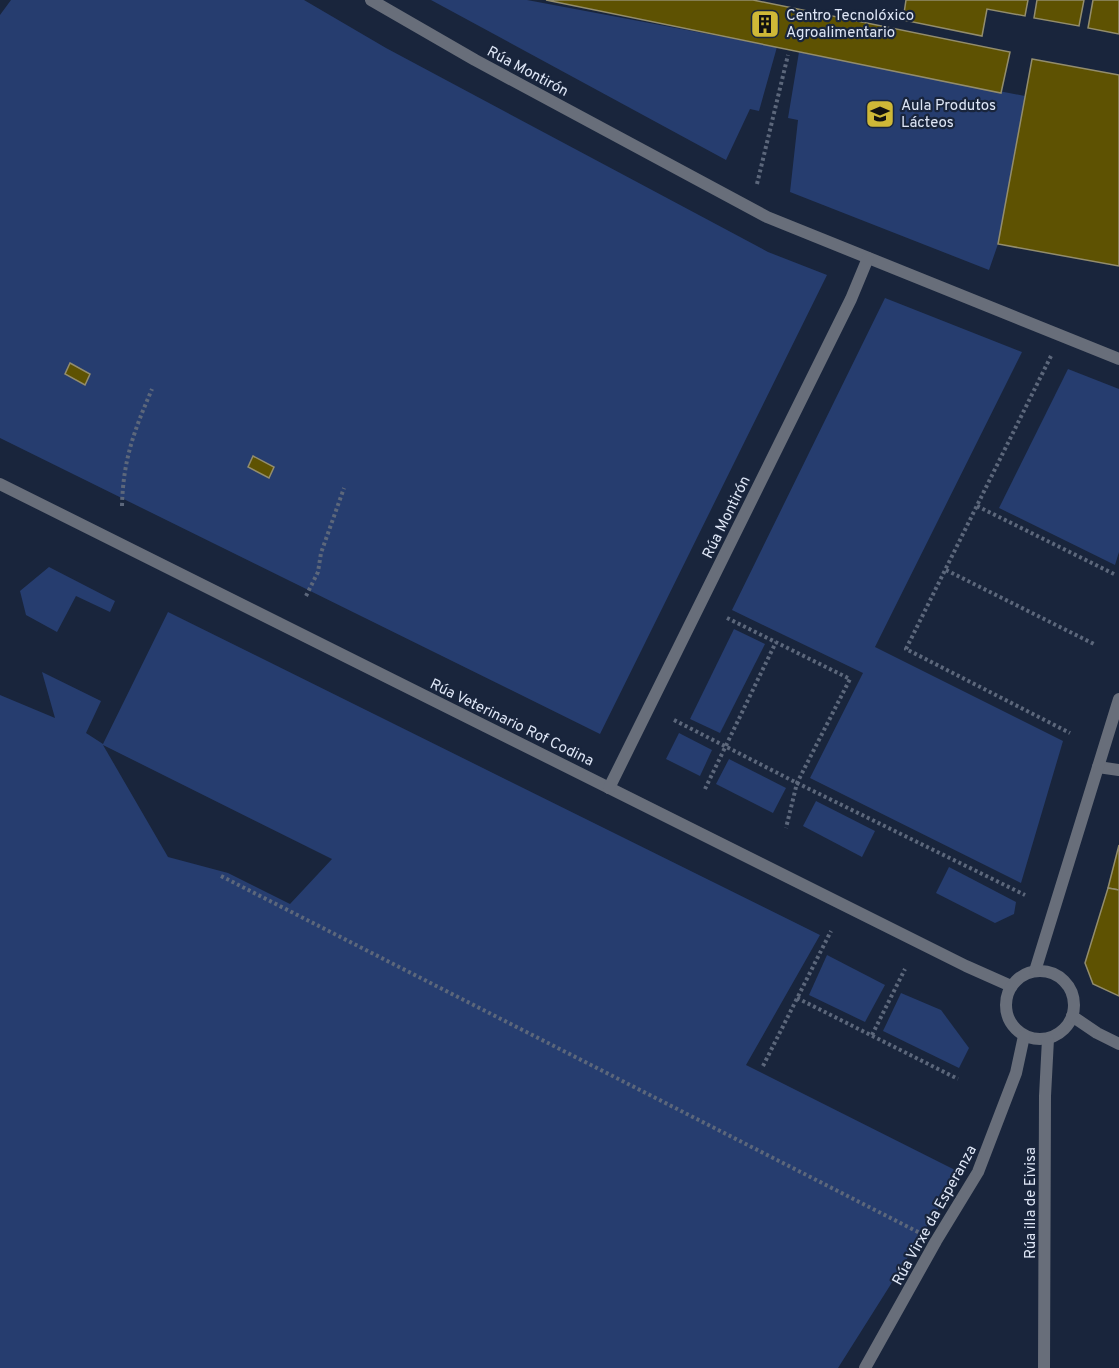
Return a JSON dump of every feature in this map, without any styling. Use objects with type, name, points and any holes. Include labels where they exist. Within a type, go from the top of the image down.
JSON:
[{"type":"street","name":"Rúa Montirón","points":[[371,0],[474,60],[767,217],[1119,359]]},
{"type":"street","name":"Rúa Montirón","points":[[609,788],[851,299],[868,258]]},
{"type":"street","name":"Rúa Veterinario Rof Codina","points":[[0,484],[966,966],[1011,986]]},
{"type":"street","points":[[1035,971],[1119,699]]},
{"type":"street","points":[[1098,767],[1119,770]]},
{"type":"street","points":[[1035,971],[1047,971],[1058,976],[1072,993],[1074,1005],[1067,1026],[1058,1034],[1040,1040],[1024,1036],[1010,1023],[1006,1014],[1007,995],[1011,986],[1017,979],[1035,971]]},
{"type":"street","points":[[1072,1016],[1097,1033],[1119,1044]]},
{"type":"street","name":"Rúa Virxe da Esperanza","points":[[865,1368],[936,1241],[978,1172],[1016,1073],[1024,1036]]},
{"type":"street","name":"Rúa illa de Eivisa","points":[[1044,1368],[1047,1039]]},
{"type":"path","points":[[757,184],[788,55]]},
{"type":"path","points":[[1051,356],[906,649],[1070,734]]},
{"type":"path","points":[[122,506],[123,476],[131,444],[152,389]]},
{"type":"path","points":[[306,596],[318,572],[321,553],[344,488]]},
{"type":"path","points":[[977,506],[1116,575]]},
{"type":"path","points":[[946,570],[1096,645]]},
{"type":"path","points":[[727,618],[850,679],[797,783],[786,828]]},
{"type":"path","points":[[705,789],[776,642]]},
{"type":"path","points":[[674,720],[1025,895]]},
{"type":"path","points":[[221,876],[936,1241]]},
{"type":"path","points":[[763,1066],[831,931]]},
{"type":"path","points":[[872,1035],[905,969]]},
{"type":"path","points":[[797,998],[958,1079]]},
{"type":"shaded area","points":[[11,0],[304,0],[386,48],[768,252],[827,275],[600,734],[0,438],[0,15]]},
{"type":"shaded area","points":[[431,0],[527,0],[777,47],[759,111],[750,109],[726,160]]},
{"type":"shaded area","points":[[799,52],[1025,96],[998,244],[989,270],[790,192],[798,120],[788,118]]},
{"type":"shaded area","points":[[885,298],[1022,352],[875,647],[1063,741],[1021,883],[810,778],[863,673],[732,610]]},
{"type":"shaded area","points":[[1068,369],[1119,389],[1119,552],[1115,565],[999,508]]},
{"type":"shaded area","points":[[49,567],[115,601],[110,612],[76,596],[57,632],[26,615],[20,591]]},
{"type":"shaded area","points":[[168,612],[820,935],[746,1065],[961,1173],[838,1368],[0,1368],[0,695],[55,718],[42,672],[101,701],[86,733],[103,744]],"holes":[[[103,745],[332,859],[290,904],[228,873],[168,857]]]},
{"type":"shaded area","points":[[734,629],[765,644],[720,733],[690,719]]},
{"type":"shaded area","points":[[679,733],[712,750],[700,776],[666,759]]},
{"type":"shaded area","points":[[729,759],[786,788],[773,813],[716,784]]},
{"type":"shaded area","points":[[816,801],[875,831],[862,857],[803,826]]},
{"type":"shaded area","points":[[949,867],[1016,902],[1014,914],[995,923],[936,893]]},
{"type":"shaded area","points":[[827,955],[885,985],[865,1022],[809,995]]},
{"type":"shaded area","points":[[901,993],[941,1010],[969,1048],[959,1068],[883,1031]]},
{"type":"building","name":"Centro Tecnolóxico Agroalimentario","points":[[546,0],[753,0],[1010,52],[1001,93]]},
{"type":"building","points":[[906,0],[1028,0],[1025,16],[987,9],[982,36],[903,20]]},
{"type":"building","points":[[1037,0],[1084,0],[1079,26],[1034,18]]},
{"type":"building","points":[[1093,0],[1119,0],[1119,34],[1088,28]]},
{"type":"building","points":[[1032,59],[1119,75],[1119,266],[998,244]]},
{"type":"building","points":[[70,363],[90,374],[85,385],[65,374]]},
{"type":"building","points":[[253,456],[274,467],[269,478],[248,467]]},
{"type":"building","points":[[1119,845],[1119,890],[1108,888]]},
{"type":"building","points":[[1108,888],[1119,890],[1119,996],[1093,984],[1085,963]]},
{"type":"place","name":"Centro Tecnolóxico Agroalimentario","points":[[765,24]]},
{"type":"place","name":"Aula Produtos Lácteos","points":[[880,114]]}]
